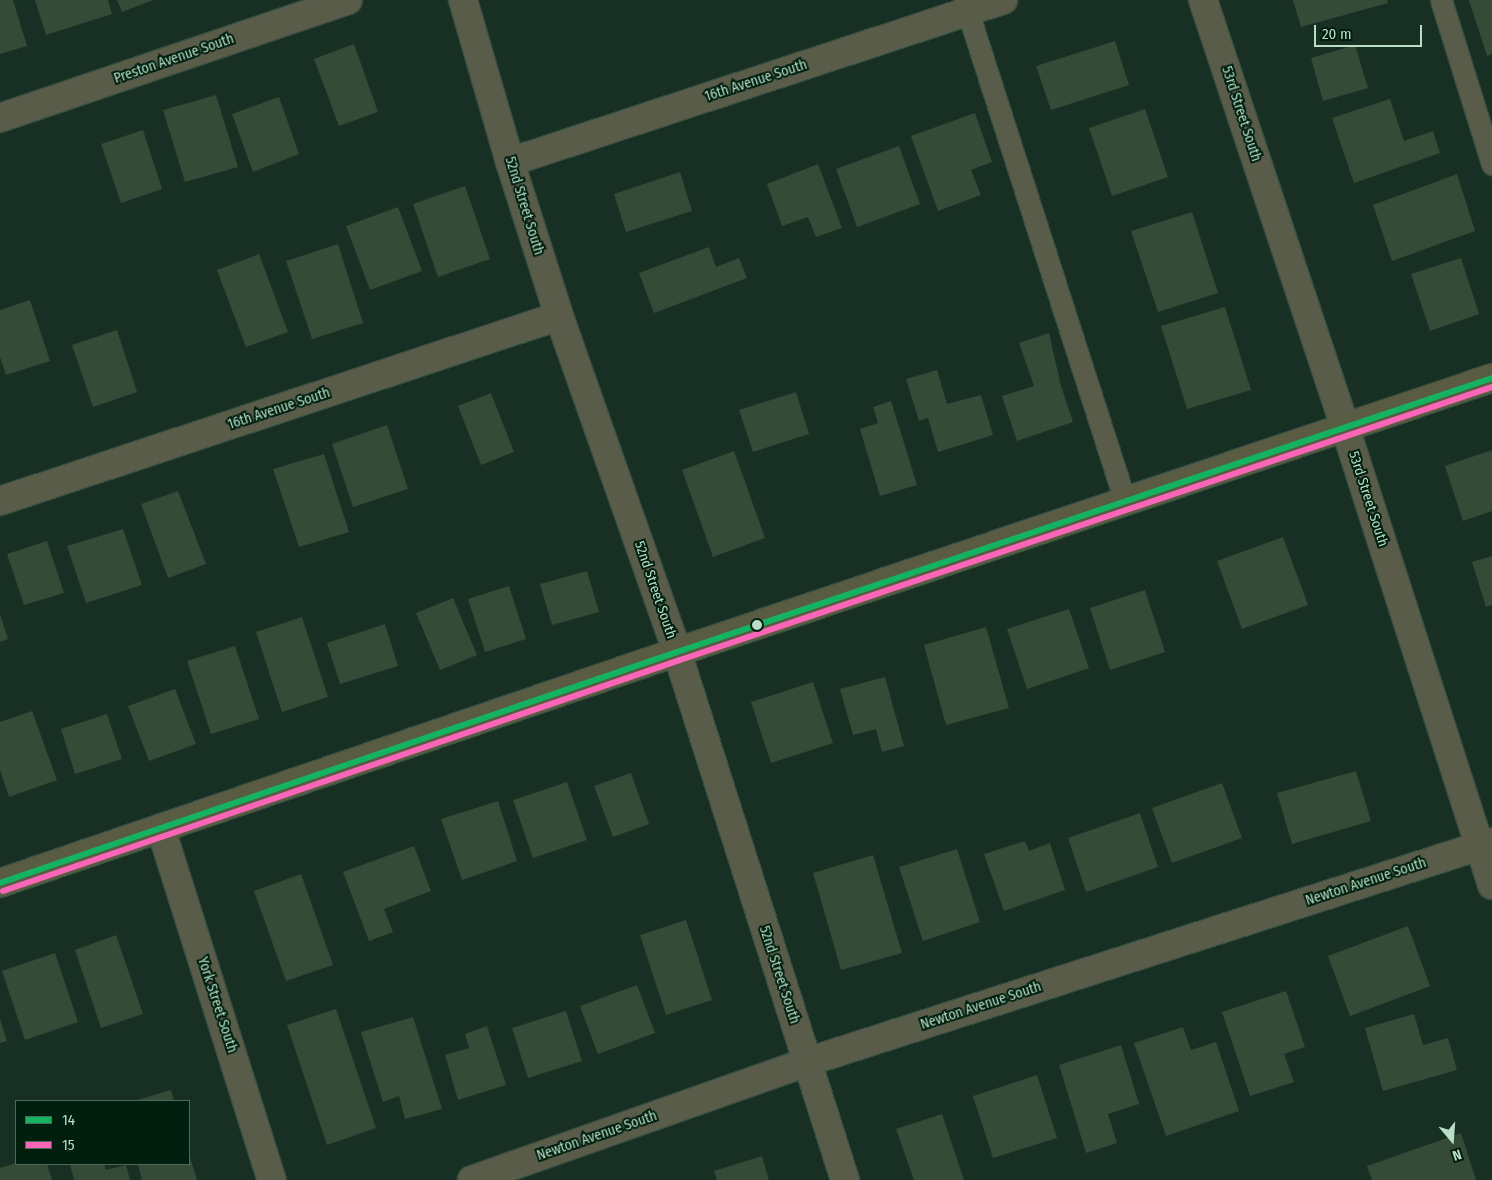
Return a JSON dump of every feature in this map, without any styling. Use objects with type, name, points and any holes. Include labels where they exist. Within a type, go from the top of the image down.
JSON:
[{"type":"street","name":"Preston Avenue South","points":[[0,118],[348,0]]},
{"type":"street","name":"52nd Street South","points":[[463,0],[510,162],[559,316],[676,652],[845,1180]]},
{"type":"street","name":"16th Avenue South","points":[[510,162],[966,6],[1003,0]]},
{"type":"street","name":"53rd Street South","points":[[1203,0],[1486,844],[1492,884]]},
{"type":"street","name":"16th Avenue South","points":[[0,501],[559,316]]},
{"type":"street","points":[[0,883],[676,652],[1492,378]]},
{"type":"street","name":"York Street South","points":[[161,829],[272,1180]]},
{"type":"street","name":"Newton Avenue South","points":[[472,1180],[807,1062],[1486,844]]},
{"type":"lane","points":[[1441,0],[1486,120],[1492,164]]},
{"type":"lane","points":[[966,6],[1124,501]]},
{"type":"building","points":[[0,0],[13,0],[27,46],[0,54]]},
{"type":"building","points":[[35,0],[108,0],[112,14],[46,35]]},
{"type":"building","points":[[117,0],[153,0],[122,12]]},
{"type":"building","points":[[1293,0],[1387,0],[1388,3],[1301,27]]},
{"type":"building","points":[[1469,0],[1492,0],[1492,54],[1487,56]]},
{"type":"building","points":[[1115,41],[1129,85],[1051,110],[1036,66]]},
{"type":"building","points":[[354,44],[378,112],[339,126],[314,59]]},
{"type":"building","points":[[1355,45],[1368,88],[1323,101],[1311,58]]},
{"type":"building","points":[[216,95],[238,167],[185,182],[163,110]]},
{"type":"building","points":[[279,97],[299,154],[253,172],[232,114]]},
{"type":"building","points":[[1390,99],[1404,141],[1433,131],[1440,153],[1354,183],[1332,118]]},
{"type":"building","points":[[1145,109],[1168,177],[1112,196],[1089,128]]},
{"type":"building","points":[[975,113],[992,162],[971,170],[981,195],[938,211],[911,136]]},
{"type":"building","points":[[143,130],[162,189],[121,203],[101,144]]},
{"type":"building","points":[[899,146],[920,204],[857,227],[836,169]]},
{"type":"building","points":[[818,164],[842,228],[816,237],[808,217],[782,226],[767,184]]},
{"type":"building","points":[[680,172],[692,211],[626,232],[614,194]]},
{"type":"building","points":[[1457,174],[1475,231],[1392,261],[1373,205]]},
{"type":"building","points":[[465,186],[490,259],[438,277],[413,204]]},
{"type":"building","points":[[398,207],[422,271],[370,290],[346,226]]},
{"type":"building","points":[[1192,212],[1218,293],[1158,312],[1131,231]]},
{"type":"building","points":[[338,244],[363,323],[312,339],[286,261]]},
{"type":"building","points":[[709,247],[716,267],[739,258],[747,278],[654,313],[639,273]]},
{"type":"building","points":[[259,254],[288,332],[246,347],[217,270]]},
{"type":"building","points":[[1461,258],[1479,314],[1430,331],[1411,274]]},
{"type":"building","points":[[30,300],[50,361],[6,375],[0,357],[0,310]]},
{"type":"building","points":[[1225,307],[1251,390],[1187,409],[1161,326]]},
{"type":"building","points":[[117,330],[137,392],[93,407],[72,345]]},
{"type":"building","points":[[1049,333],[1061,386],[1073,422],[1017,441],[1002,396],[1034,386],[1019,343]]},
{"type":"building","points":[[937,370],[947,404],[981,395],[993,435],[938,452],[928,418],[919,421],[906,379]]},
{"type":"building","points":[[796,392],[809,434],[753,452],[739,410]]},
{"type":"building","points":[[491,393],[514,452],[481,465],[458,406]]},
{"type":"building","points":[[891,401],[917,485],[880,496],[860,429],[878,423],[873,407]]},
{"type":"building","points":[[387,425],[408,489],[353,507],[332,444]]},
{"type":"building","points":[[1492,450],[1492,511],[1463,521],[1445,466]]},
{"type":"building","points":[[734,451],[765,538],[713,557],[682,470]]},
{"type":"building","points":[[324,454],[349,532],[299,547],[273,469]]},
{"type":"building","points":[[178,491],[206,564],[168,578],[141,504]]},
{"type":"building","points":[[123,529],[142,585],[86,603],[67,546]]},
{"type":"building","points":[[1283,537],[1308,605],[1242,629],[1217,561]]},
{"type":"building","points":[[47,541],[64,593],[24,605],[7,554]]},
{"type":"building","points":[[1492,556],[1492,605],[1486,607],[1472,562]]},
{"type":"building","points":[[587,571],[599,612],[552,625],[540,584]]},
{"type":"building","points":[[509,586],[526,639],[485,652],[468,599]]},
{"type":"building","points":[[1145,590],[1165,652],[1110,670],[1090,608]]},
{"type":"building","points":[[453,598],[477,655],[440,670],[416,613]]},
{"type":"building","points":[[1069,609],[1089,668],[1027,689],[1007,629]]},
{"type":"building","points":[[0,614],[8,639],[0,642]]},
{"type":"building","points":[[302,617],[328,697],[282,712],[256,632]]},
{"type":"building","points":[[385,624],[398,666],[340,684],[327,643]]},
{"type":"building","points":[[986,627],[1009,708],[946,725],[924,645]]},
{"type":"building","points":[[235,646],[259,719],[211,734],[187,661]]},
{"type":"building","points":[[885,677],[904,746],[882,752],[876,729],[853,735],[840,689]]},
{"type":"building","points":[[813,682],[833,743],[771,763],[751,702]]},
{"type":"building","points":[[175,689],[196,744],[149,761],[128,706]]},
{"type":"building","points":[[32,711],[57,780],[9,797],[0,770],[0,722]]},
{"type":"building","points":[[107,714],[122,759],[75,774],[61,729]]},
{"type":"building","points":[[1356,771],[1371,821],[1292,844],[1277,793]]},
{"type":"building","points":[[631,773],[649,824],[613,837],[594,786]]},
{"type":"building","points":[[567,782],[587,840],[533,858],[513,800]]},
{"type":"building","points":[[1222,783],[1242,838],[1172,863],[1152,808]]},
{"type":"building","points":[[498,801],[517,861],[462,880],[441,819]]},
{"type":"building","points":[[1140,813],[1158,867],[1086,892],[1068,838]]},
{"type":"building","points":[[1025,841],[1029,851],[1050,843],[1065,890],[1004,911],[984,854]]},
{"type":"building","points":[[414,846],[431,891],[384,909],[393,932],[369,941],[343,872]]},
{"type":"building","points":[[957,849],[980,922],[923,941],[899,867]]},
{"type":"building","points":[[873,855],[902,953],[841,970],[813,873]]},
{"type":"building","points":[[301,874],[333,965],[286,981],[254,891]]},
{"type":"building","points":[[686,920],[712,1000],[666,1015],[640,935]]},
{"type":"building","points":[[1408,926],[1430,986],[1350,1016],[1328,956]]},
{"type":"building","points":[[116,935],[143,1014],[101,1028],[75,950]]},
{"type":"building","points":[[55,953],[78,1022],[25,1040],[2,971]]},
{"type":"building","points":[[637,985],[655,1033],[598,1054],[580,1006]]},
{"type":"building","points":[[1286,991],[1305,1047],[1284,1054],[1294,1082],[1250,1096],[1222,1012]]},
{"type":"building","points":[[336,1009],[376,1128],[327,1145],[287,1025]]},
{"type":"building","points":[[566,1011],[582,1061],[528,1078],[512,1028]]},
{"type":"building","points":[[1414,1014],[1423,1045],[1448,1038],[1457,1070],[1383,1091],[1365,1028]]},
{"type":"building","points":[[413,1017],[442,1109],[405,1119],[399,1096],[383,1102],[361,1032]]},
{"type":"building","points":[[0,1019],[7,1041],[0,1043]]},
{"type":"building","points":[[487,1026],[506,1085],[458,1100],[445,1055],[469,1048],[465,1034]]},
{"type":"building","points":[[1183,1027],[1191,1050],[1216,1042],[1239,1111],[1166,1136],[1134,1043]]},
{"type":"building","points":[[1121,1045],[1139,1104],[1108,1114],[1117,1143],[1086,1153],[1059,1065]]},
{"type":"building","points":[[1037,1075],[1057,1138],[993,1158],[973,1096]]},
{"type":"building","points":[[171,1090],[174,1100],[137,1100]]},
{"type":"building","points":[[942,1114],[964,1180],[914,1180],[896,1129]]},
{"type":"building","points":[[1461,1133],[1476,1180],[1372,1180],[1367,1166]]},
{"type":"building","points":[[762,1156],[769,1180],[717,1180],[714,1171]]},
{"type":"building","points":[[190,1157],[197,1180],[142,1180],[138,1165],[190,1165]]},
{"type":"building","points":[[15,1163],[15,1165],[47,1165],[52,1180],[0,1180],[0,1168]]},
{"type":"building","points":[[70,1165],[104,1165],[106,1170],[126,1165],[130,1180],[74,1180]]},
{"type":"transit line","name":"14","points":[[0,883],[677,652],[1492,378]]},
{"type":"transit line","name":"15","points":[[3,891],[680,660],[1492,387]]}]
